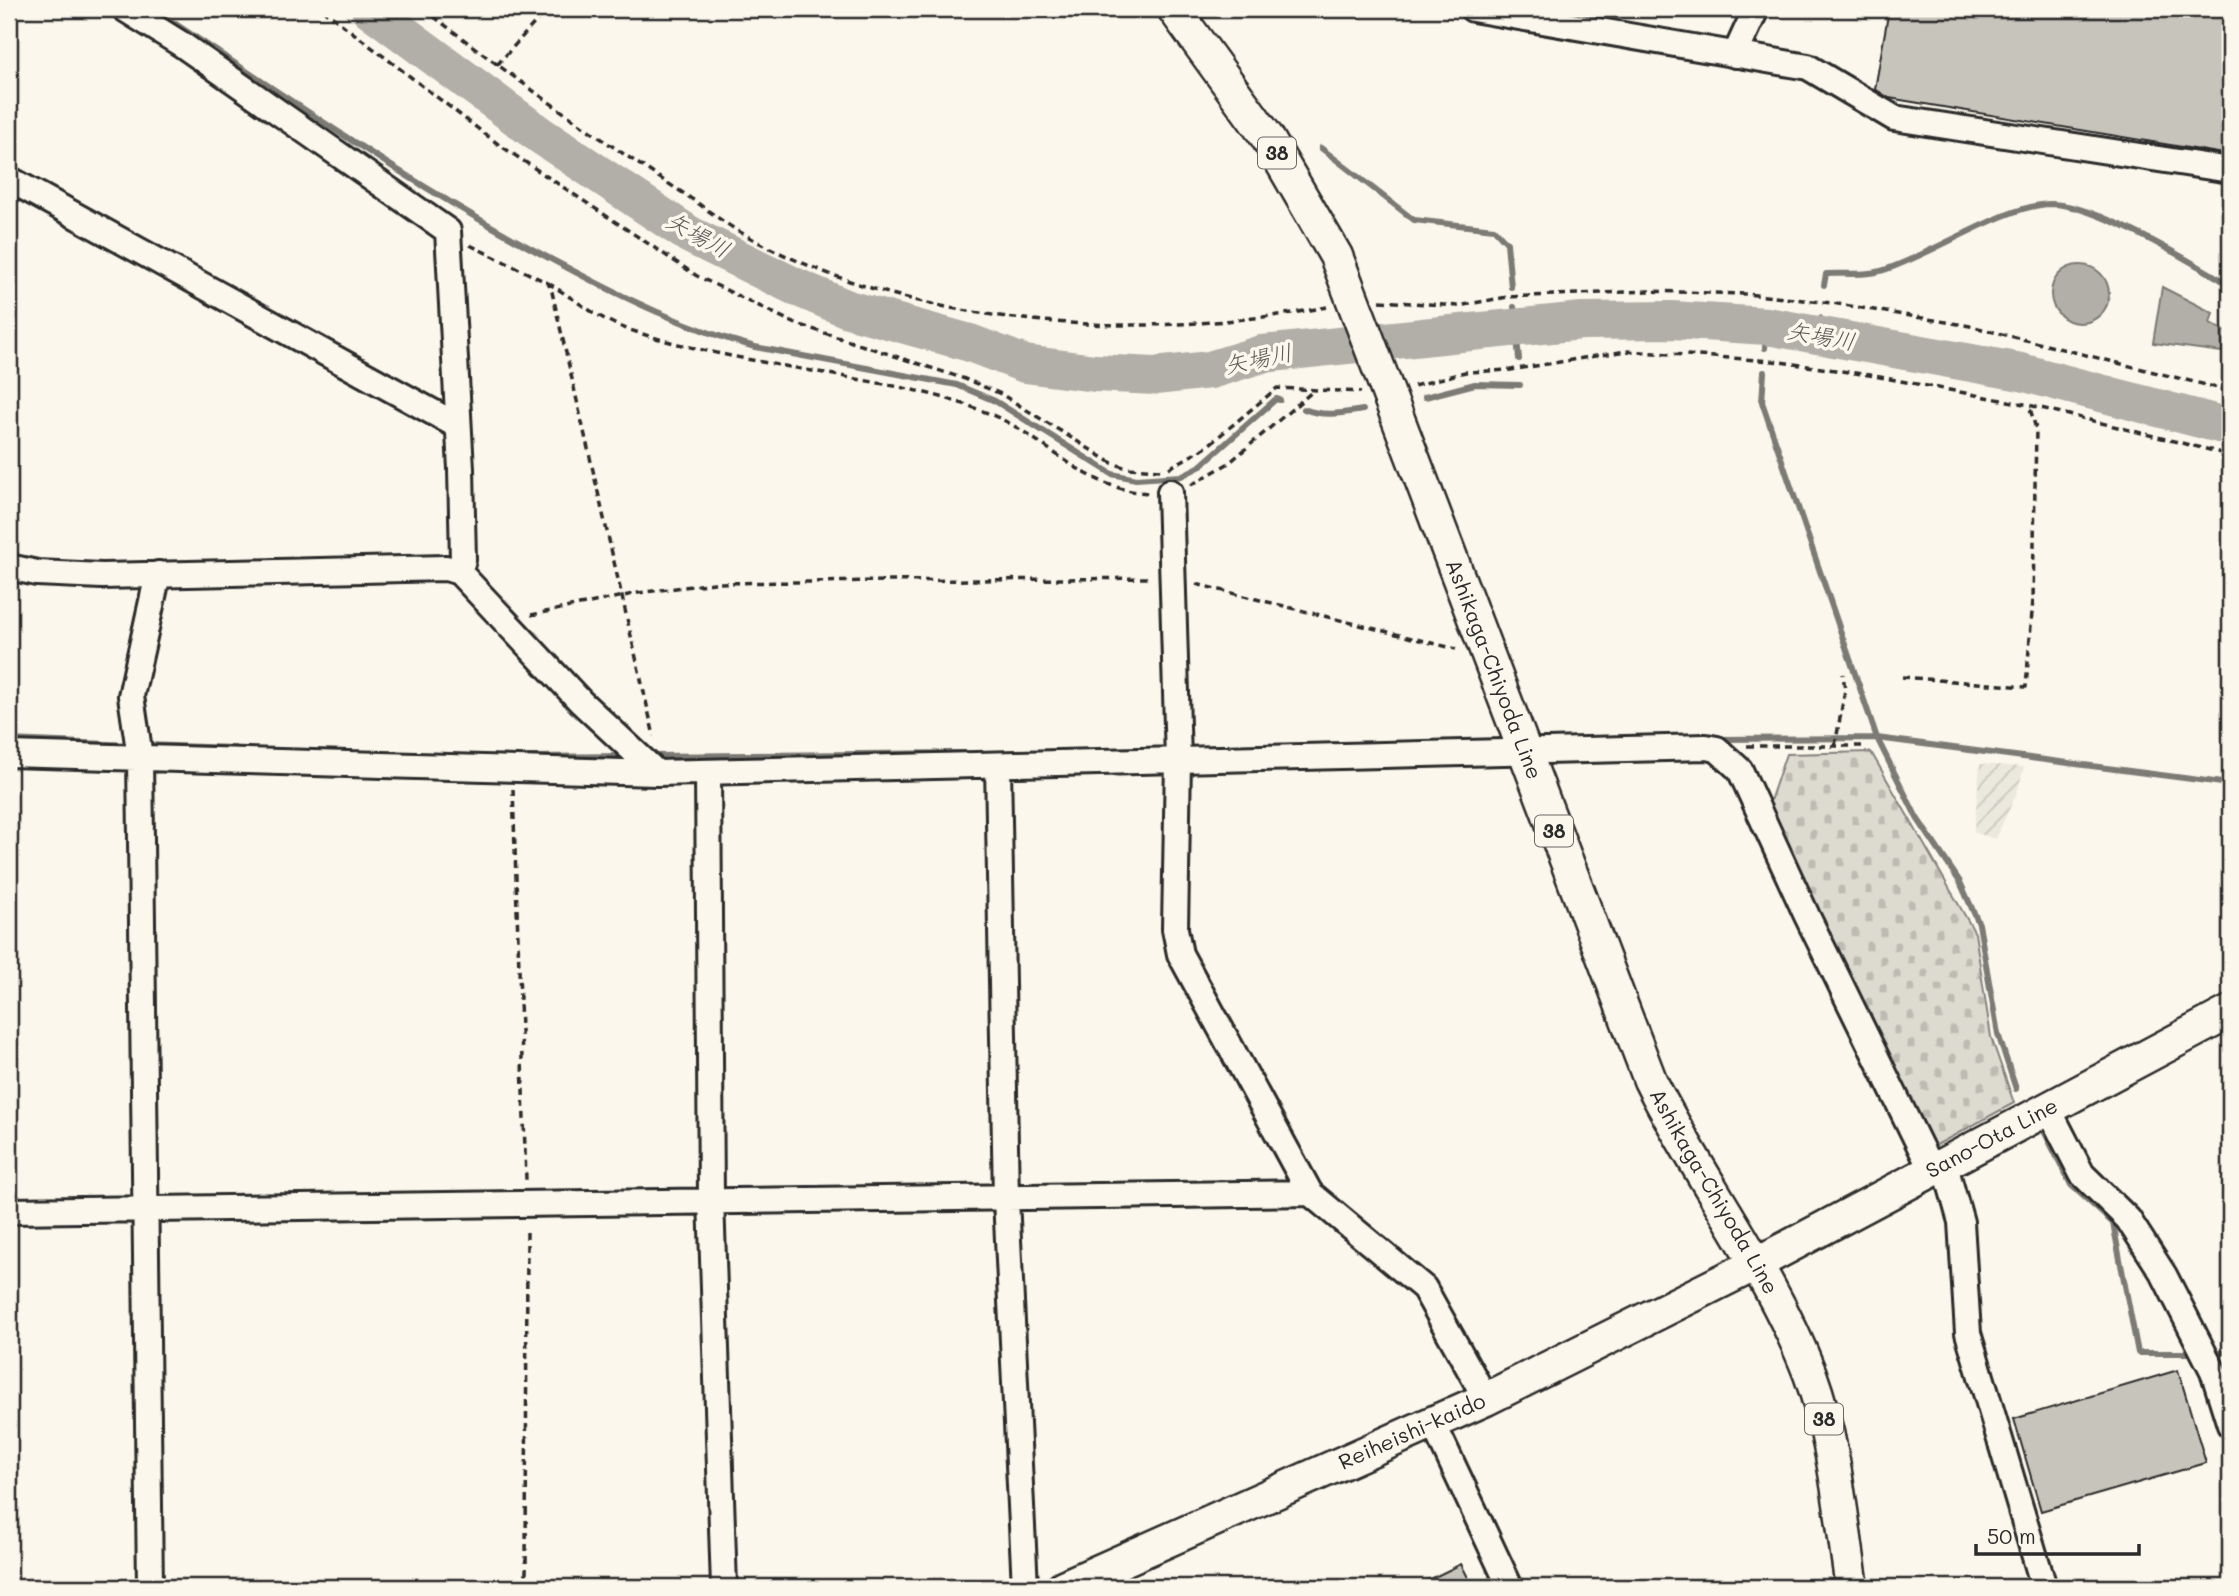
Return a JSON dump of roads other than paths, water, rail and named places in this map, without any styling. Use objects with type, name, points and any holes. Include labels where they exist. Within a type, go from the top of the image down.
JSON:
[{"type":"main road","name":"Ashikaga-Chiyoda Line","points":[[1174,9],[1225,77],[1289,171],[1336,257],[1650,1080],[1675,1131],[1794,1336],[1821,1407],[1832,1455],[1852,1587]]},
{"type":"main road","name":"Sano-Ota Line","points":[[1754,1265],[2230,1012]]},
{"type":"main road","name":"Reiheishi-kaido","points":[[1063,1587],[1434,1424],[1754,1265]]},
{"type":"street","points":[[125,9],[181,44],[448,231],[463,559],[459,572]]},
{"type":"street","points":[[1473,9],[1808,67],[1894,118],[2230,170]]},
{"type":"street","points":[[1735,55],[1756,9]]},
{"type":"street","points":[[9,179],[458,426]]},
{"type":"street","points":[[1171,492],[1178,760],[1175,929],[1181,954],[1310,1193],[1424,1288],[1486,1399]]},
{"type":"street","points":[[9,567],[76,575],[446,568],[459,572],[580,702],[657,773]]},
{"type":"street","points":[[150,1587],[140,757],[131,696],[158,574]]},
{"type":"street","points":[[9,754],[657,773],[1706,747],[1717,749],[1740,770],[1807,916],[1938,1165],[1961,1222],[1968,1333],[2044,1587]]},
{"type":"street","points":[[998,766],[1006,1199],[1025,1587]]},
{"type":"street","points":[[708,772],[711,1199],[724,1587]]},
{"type":"street","points":[[2048,1108],[2082,1174],[2121,1210],[2138,1233],[2222,1369],[2230,1425]]},
{"type":"street","points":[[9,1211],[527,1205],[711,1199],[1006,1199],[1310,1193]]},
{"type":"street","points":[[1434,1424],[1510,1587]]},
{"type":"waterway","points":[[153,9],[407,176],[511,237],[610,290],[681,322],[755,347],[957,385],[995,401],[1112,474],[1136,479],[1181,476],[1199,467],[1276,399],[1280,400]]},
{"type":"waterway","name":"矢場川","points":[[370,9],[540,135],[690,235],[796,287],[848,309],[970,343],[1025,364],[1095,373],[1155,376],[1210,370],[1262,354],[1582,321],[1672,320],[1767,326],[2021,372],[2230,427]]},
{"type":"waterway","points":[[1321,148],[1414,220],[1494,229],[1507,243],[1511,287]]},
{"type":"waterway","points":[[1824,285],[1826,274],[1863,274],[1884,270],[2013,212],[2052,204],[2071,207],[2118,224],[2230,285]]},
{"type":"waterway","points":[[1514,307],[1519,359]]},
{"type":"waterway","points":[[1818,335],[1820,318]]},
{"type":"waterway","points":[[1765,348],[1767,326]]},
{"type":"waterway","points":[[1764,372],[1762,402],[1877,738],[1917,818],[1960,882],[1979,924],[1998,1034],[2016,1089]]},
{"type":"waterway","points":[[1425,397],[1475,384],[1520,385]]},
{"type":"waterway","points":[[1304,409],[1326,414],[1363,410]]},
{"type":"waterway","points":[[1717,739],[1877,738],[2230,784]]},
{"type":"waterway","points":[[9,740],[133,745]]},
{"type":"waterway","points":[[144,745],[234,748]]},
{"type":"waterway","points":[[651,756],[966,753]]},
{"type":"waterway","points":[[529,757],[626,756]]},
{"type":"waterway","points":[[2045,1133],[2071,1185],[2113,1223],[2138,1353],[2197,1353]]},
{"type":"waterway","points":[[2211,1353],[2230,1353]]}]
